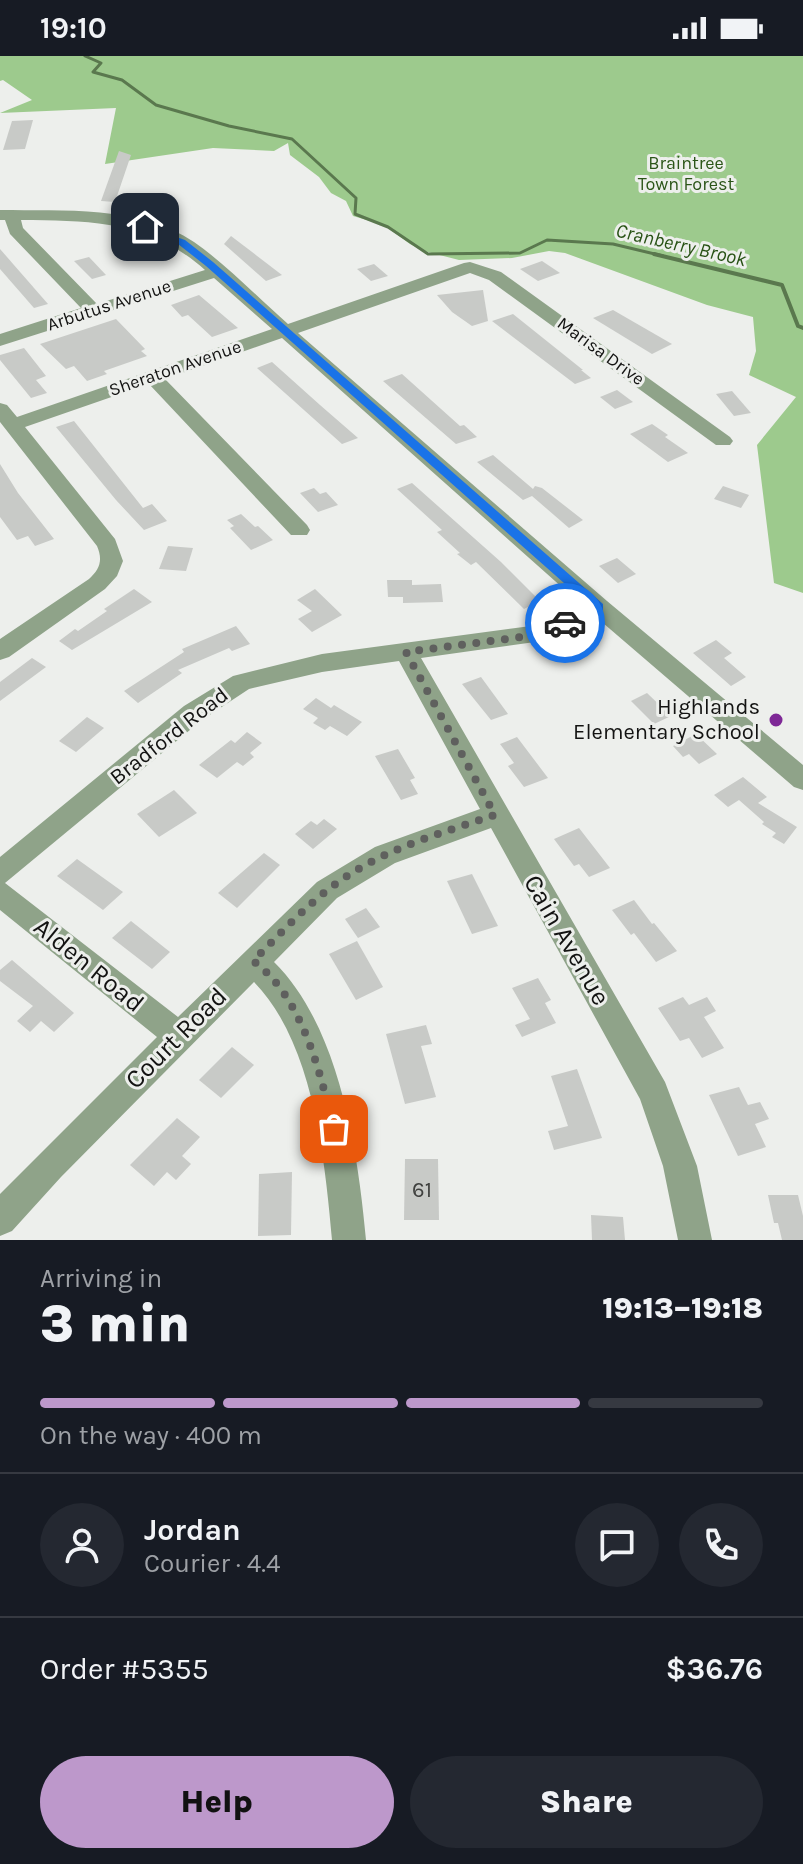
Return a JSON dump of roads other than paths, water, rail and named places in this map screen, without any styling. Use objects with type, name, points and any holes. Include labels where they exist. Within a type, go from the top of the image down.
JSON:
[{"type":"street","points":[[7,216],[92,218],[128,223],[168,235],[197,254],[599,607],[803,780]]},
{"type":"street","points":[[7,216],[14,228],[93,310]]},
{"type":"street","name":"Sheraton Avenue","points":[[6,417],[152,376],[460,269],[475,268]]},
{"type":"street","name":"Marisa Drive","points":[[475,268],[495,276],[723,441]]},
{"type":"street","name":"Arbutus Avenue","points":[[0,340],[218,271]]},
{"type":"street","points":[[152,376],[299,530]]},
{"type":"street","points":[[0,651],[97,584],[109,573],[113,561],[107,544],[6,417]]},
{"type":"street","name":"Bradford Road","points":[[0,873],[193,713],[229,688],[288,669],[535,634],[599,607]]},
{"type":"street","name":"Cain Avenue","points":[[406,652],[654,1093],[680,1166],[695,1240]]},
{"type":"street","name":"Court Road","points":[[0,1219],[49,1165],[314,902],[355,871],[412,844],[495,815]]},
{"type":"street","name":"Alden Road","points":[[0,893],[178,1036]]},
{"type":"street","points":[[253,961],[276,981],[291,1005],[322,1086],[341,1164],[349,1240]]},
{"type":"waterway","name":"Cranberry Brook","points":[[85,56],[101,63],[93,72],[122,80],[156,105],[229,126],[292,139],[356,198],[355,214],[388,227],[428,254],[520,253],[547,240],[613,244],[663,256]]},
{"type":"waterway","name":"Cranberry Brook","points":[[654,254],[782,285],[798,326],[803,328]]},
{"type":"place","name":"Highlands Elementary School","points":[[776,720]]},
{"type":"park label","name":"Braintree Town Forest","points":[[686,173]]}]
